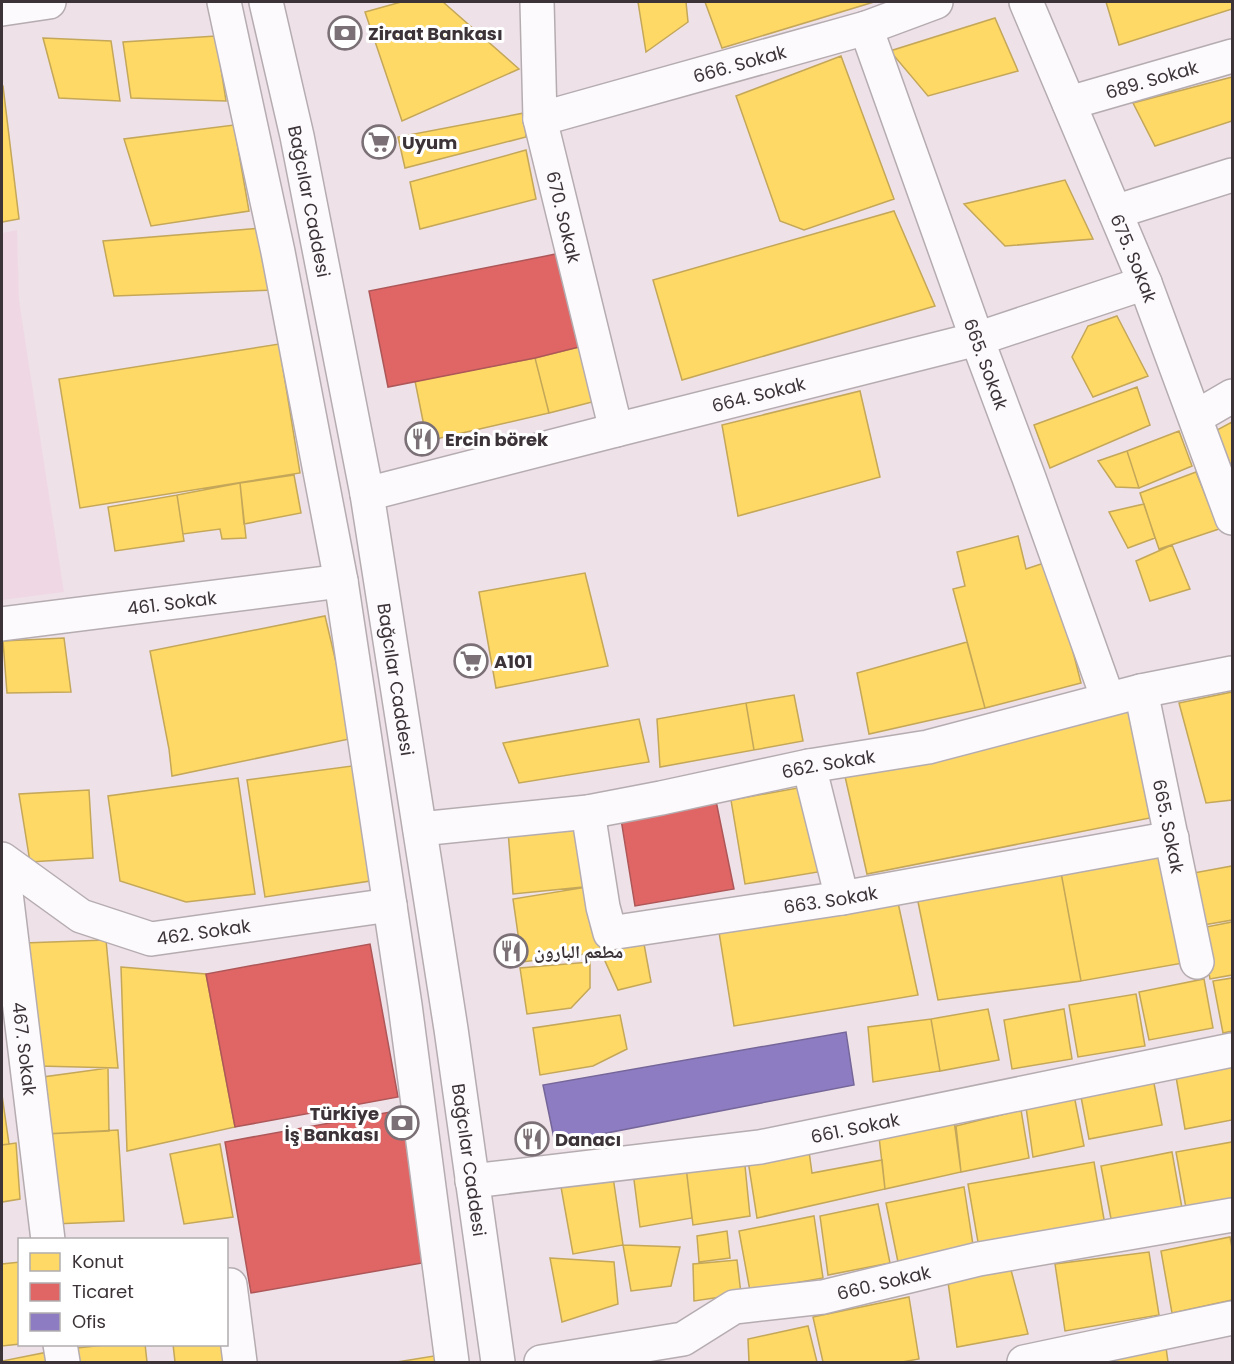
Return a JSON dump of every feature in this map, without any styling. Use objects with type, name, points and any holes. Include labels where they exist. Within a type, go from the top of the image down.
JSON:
[{"type":"street","points":[[11,6],[49,2]]},
{"type":"street","points":[[224,2],[278,252],[341,581],[406,1017],[452,1362]]},
{"type":"street","name":"Bağcılar Caddesi","points":[[266,2],[297,136],[367,494],[451,1029],[498,1362]]},
{"type":"street","name":"670. Sokak","points":[[537,2],[540,119],[616,430]]},
{"type":"street","name":"666. Sokak","points":[[540,119],[866,28],[936,2]]},
{"type":"street","name":"675. Sokak","points":[[1026,2],[1145,283],[1233,518]]},
{"type":"street","name":"665. Sokak","points":[[866,28],[1108,699]]},
{"type":"street","name":"689. Sokak","points":[[1069,103],[1233,56]]},
{"type":"street","points":[[1115,212],[1233,175]]},
{"type":"street","name":"664. Sokak","points":[[367,494],[977,339],[1145,283]]},
{"type":"street","points":[[1196,417],[1233,396]]},
{"type":"street","name":"461. Sokak","points":[[2,624],[341,581]]},
{"type":"street","name":"662. Sokak","points":[[420,829],[588,812],[809,766],[928,747],[1141,690],[1233,673]]},
{"type":"street","name":"665. Sokak","points":[[1141,690],[1197,962]]},
{"type":"street","points":[[809,766],[842,898]]},
{"type":"street","name":"663. Sokak","points":[[588,812],[603,906],[610,933],[842,898],[1172,838]]},
{"type":"street","name":"462. Sokak","points":[[2,860],[81,916],[151,939],[390,905]]},
{"type":"street","name":"467. Sokak","points":[[2,860],[48,1238]]},
{"type":"street","name":"661. Sokak","points":[[472,1180],[760,1147],[1233,1050]]},
{"type":"street","name":"660. Sokak","points":[[541,1362],[685,1350],[734,1308],[823,1297],[979,1259],[1233,1215]]},
{"type":"street","points":[[230,1284],[240,1362]]},
{"type":"street","points":[[1024,1362],[1233,1318]]},
{"type":"street","points":[[60,1346],[63,1362]]},
{"type":"shaded area","points":[[17,230],[19,300],[64,592],[2,600],[2,233]]},
{"type":"building: Konut","points":[[401,2],[443,2],[519,69],[402,121],[365,12]]},
{"type":"building: Konut","points":[[638,2],[686,2],[688,22],[646,52]]},
{"type":"building: Konut","points":[[705,2],[874,2],[722,48]]},
{"type":"building: Konut","points":[[1106,2],[1232,2],[1232,9],[1119,45]]},
{"type":"building: Konut","points":[[995,18],[1018,71],[928,96],[890,51]]},
{"type":"building: Konut","points":[[216,36],[226,101],[131,98],[123,42]]},
{"type":"building: Konut","points":[[43,38],[111,41],[120,101],[59,98]]},
{"type":"building: Konut","points":[[841,56],[894,199],[804,230],[780,221],[736,96]]},
{"type":"building: Konut","points":[[1232,77],[1232,121],[1155,146],[1133,103]]},
{"type":"building: Konut","points":[[2,86],[19,219],[2,222]]},
{"type":"building: Konut","points":[[524,113],[526,137],[405,168],[398,137]]},
{"type":"building: Konut","points":[[234,125],[249,211],[151,226],[124,139]]},
{"type":"building: Konut","points":[[526,150],[536,199],[420,229],[410,182]]},
{"type":"building: Konut","points":[[1065,180],[1093,239],[1005,246],[964,204]]},
{"type":"building: Konut","points":[[894,211],[935,306],[682,380],[653,280]]},
{"type":"building: Konut","points":[[263,228],[274,290],[114,296],[103,241]]},
{"type":"building: Konut","points":[[1117,316],[1148,376],[1093,397],[1072,357],[1088,326]]},
{"type":"building: Konut","points":[[279,344],[300,473],[80,508],[59,379]]},
{"type":"building: Konut","points":[[583,346],[596,401],[549,413],[535,358]]},
{"type":"building: Konut","points":[[535,358],[549,413],[427,441],[415,381]]},
{"type":"building: Konut","points":[[1137,387],[1150,425],[1050,468],[1034,425]]},
{"type":"building: Konut","points":[[860,391],[880,477],[738,516],[722,425]]},
{"type":"building: Konut","points":[[1232,422],[1232,469],[1217,430]]},
{"type":"building: Konut","points":[[1179,431],[1192,466],[1139,488],[1127,451]]},
{"type":"building: Konut","points":[[1127,451],[1139,488],[1116,487],[1098,461]]},
{"type":"building: Konut","points":[[1196,472],[1219,529],[1159,549],[1140,493]]},
{"type":"building: Konut","points":[[294,475],[301,513],[244,524],[240,483]]},
{"type":"building: Konut","points":[[240,483],[246,538],[222,539],[220,529],[183,534],[177,495]]},
{"type":"building: Konut","points":[[177,495],[184,541],[115,551],[108,507]]},
{"type":"building: Konut","points":[[1144,504],[1155,538],[1128,548],[1109,512]]},
{"type":"building: Konut","points":[[1018,536],[1026,569],[1050,561],[1081,683],[985,708],[953,589],[965,586],[957,552]]},
{"type":"building: Konut","points":[[1172,545],[1190,589],[1150,601],[1136,561]]},
{"type":"building: Konut","points":[[585,573],[608,666],[496,688],[479,592]]},
{"type":"building: Konut","points":[[325,616],[354,738],[172,776],[150,651]]},
{"type":"building: Konut","points":[[64,638],[71,692],[7,693],[3,641]]},
{"type":"building: Konut","points":[[967,642],[985,708],[869,734],[857,673]]},
{"type":"building: Konut","points":[[1232,692],[1232,800],[1206,803],[1179,703]]},
{"type":"building: Konut","points":[[794,695],[803,741],[754,750],[746,703]]},
{"type":"building: Konut","points":[[746,703],[754,750],[660,767],[657,719]]},
{"type":"building: Konut","points":[[1129,709],[1150,818],[867,874],[844,772]]},
{"type":"building: Konut","points":[[639,719],[649,762],[519,783],[503,743]]},
{"type":"building: Konut","points":[[352,766],[370,881],[265,897],[247,780]]},
{"type":"building: Konut","points":[[238,778],[255,894],[186,902],[120,881],[108,796]]},
{"type":"building: Konut","points":[[803,787],[824,871],[745,884],[731,800]]},
{"type":"building: Konut","points":[[89,790],[93,858],[30,862],[19,794]]},
{"type":"building: Konut","points":[[583,821],[593,886],[513,894],[508,831]]},
{"type":"building: Konut","points":[[1169,849],[1189,962],[1081,981],[1060,867]]},
{"type":"building: Konut","points":[[1232,866],[1232,920],[1198,926],[1188,874]]},
{"type":"building: Konut","points":[[1060,867],[1081,981],[938,1000],[916,892]]},
{"type":"building: Konut","points":[[593,886],[601,952],[522,962],[513,899]]},
{"type":"building: Konut","points":[[897,898],[918,995],[734,1026],[719,932]]},
{"type":"building: Konut","points":[[1232,922],[1232,975],[1210,979],[1201,928]]},
{"type":"building: Konut","points":[[106,940],[118,1068],[39,1066],[24,943]]},
{"type":"building: Konut","points":[[644,944],[651,982],[618,990],[601,952]]},
{"type":"building: Konut","points":[[590,962],[590,988],[571,1008],[527,1014],[520,968]]},
{"type":"building: Konut","points":[[121,967],[206,974],[235,1127],[127,1151]]},
{"type":"building: Konut","points":[[1232,978],[1232,1031],[1223,1033],[1213,981]]},
{"type":"building: Konut","points":[[1204,979],[1213,1028],[1149,1040],[1139,992]]},
{"type":"building: Konut","points":[[1136,994],[1145,1046],[1078,1057],[1069,1005]]},
{"type":"building: Konut","points":[[988,1009],[999,1060],[940,1071],[931,1019]]},
{"type":"building: Konut","points":[[1064,1009],[1072,1059],[1012,1069],[1004,1020]]},
{"type":"building: Konut","points":[[620,1015],[627,1049],[593,1066],[540,1075],[533,1028]]},
{"type":"building: Konut","points":[[931,1019],[940,1071],[873,1082],[868,1027]]},
{"type":"building: Konut","points":[[1232,1059],[1232,1120],[1185,1129],[1175,1071]]},
{"type":"building: Konut","points":[[108,1068],[109,1131],[45,1134],[43,1077]]},
{"type":"building: Konut","points":[[1152,1073],[1162,1125],[1089,1139],[1079,1086]]},
{"type":"building: Konut","points":[[1073,1090],[1084,1146],[1033,1157],[1025,1100]]},
{"type":"building: Konut","points":[[2,1095],[9,1144],[2,1145]]},
{"type":"building: Konut","points":[[1021,1110],[1029,1158],[961,1172],[956,1126]]},
{"type":"building: Konut","points":[[953,1113],[961,1172],[885,1189],[878,1128]]},
{"type":"building: Konut","points":[[118,1130],[124,1221],[54,1224],[45,1134]]},
{"type":"building: Konut","points":[[1232,1142],[1232,1199],[1186,1208],[1176,1152]]},
{"type":"building: Konut","points":[[16,1143],[20,1199],[2,1202],[2,1145]]},
{"type":"building: Konut","points":[[220,1144],[233,1217],[184,1224],[170,1154]]},
{"type":"building: Konut","points":[[808,1144],[812,1173],[882,1160],[885,1189],[757,1218],[747,1154]]},
{"type":"building: Konut","points":[[1172,1152],[1182,1208],[1112,1224],[1101,1166]]},
{"type":"building: Konut","points":[[744,1156],[750,1216],[693,1225],[686,1167]]},
{"type":"building: Konut","points":[[1094,1162],[1105,1225],[979,1248],[968,1184]]},
{"type":"building: Konut","points":[[686,1167],[692,1218],[640,1227],[633,1172]]},
{"type":"building: Konut","points":[[612,1170],[623,1245],[573,1254],[559,1176]]},
{"type":"building: Konut","points":[[964,1187],[973,1245],[898,1262],[886,1203]]},
{"type":"building: Konut","points":[[878,1204],[890,1263],[828,1275],[820,1216]]},
{"type":"building: Konut","points":[[814,1216],[823,1278],[750,1291],[739,1231]]},
{"type":"building: Konut","points":[[727,1231],[730,1258],[699,1262],[697,1236]]},
{"type":"building: Konut","points":[[1230,1237],[1232,1300],[1172,1313],[1161,1251]]},
{"type":"building: Konut","points":[[623,1245],[680,1247],[671,1286],[631,1291]]},
{"type":"building: Konut","points":[[1149,1252],[1159,1315],[1065,1331],[1055,1264]]},
{"type":"building: Konut","points":[[550,1258],[614,1262],[618,1304],[562,1322]]},
{"type":"building: Konut","points":[[737,1260],[741,1294],[694,1301],[693,1264]]},
{"type":"building: Konut","points":[[18,1262],[18,1344],[2,1346],[2,1264]]},
{"type":"building: Konut","points":[[1011,1270],[1028,1334],[957,1347],[948,1282]]},
{"type":"building: Konut","points":[[909,1297],[919,1359],[902,1362],[823,1362],[813,1317]]},
{"type":"building: Konut","points":[[808,1326],[817,1362],[749,1362],[748,1339]]},
{"type":"building: Konut","points":[[1165,1340],[1168,1362],[1088,1362]]},
{"type":"building: Konut","points":[[145,1346],[147,1362],[78,1362],[77,1348]]},
{"type":"building: Konut","points":[[173,1346],[222,1346],[227,1362],[175,1362]]},
{"type":"building: Konut","points":[[48,1352],[50,1362],[2,1362],[2,1361]]},
{"type":"building: Konut","points":[[440,1355],[441,1362],[397,1362]]},
{"type":"building: Ticaret","points":[[561,253],[583,346],[535,358],[388,387],[369,291]]},
{"type":"building: Ticaret","points":[[716,801],[734,889],[635,906],[620,813]]},
{"type":"building: Ticaret","points":[[370,944],[398,1097],[235,1127],[206,974]]},
{"type":"building: Ticaret","points":[[401,1110],[428,1262],[251,1293],[225,1142]]},
{"type":"building: Ofis","points":[[846,1032],[854,1085],[555,1143],[543,1085]]},
{"type":"place","name":"Ziraat Bankası","points":[[345,33]]},
{"type":"place","name":"Uyum","points":[[379,142]]},
{"type":"place","name":"Ercin börek","points":[[422,439]]},
{"type":"place","name":"A101","points":[[471,661]]},
{"type":"place","name":"مطعم البارون","points":[[511,951]]},
{"type":"place","name":"Türkiye İş Bankası","points":[[402,1123]]},
{"type":"place","name":"Danacı","points":[[532,1139]]}]
